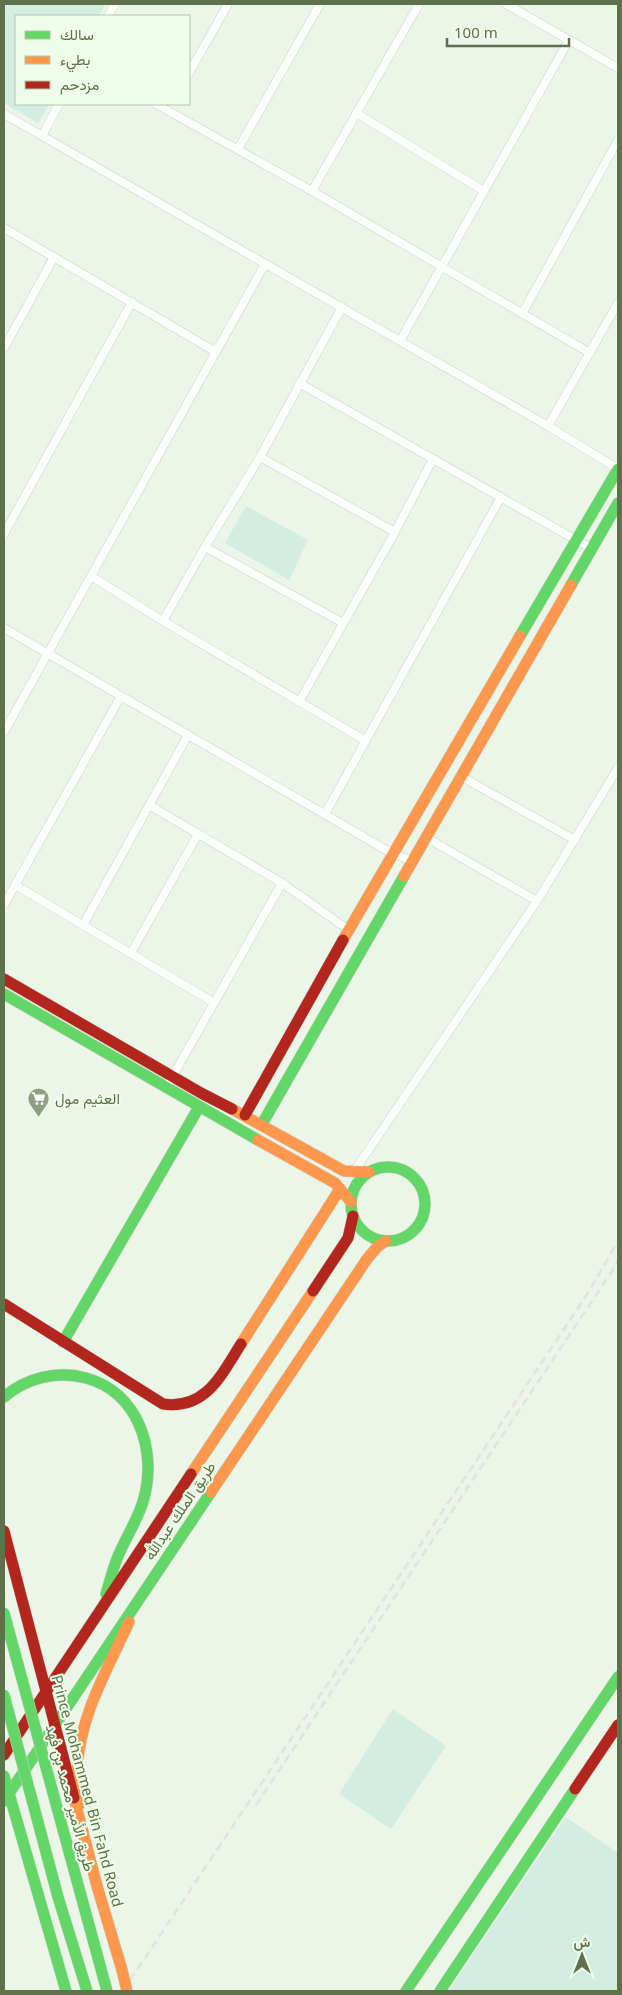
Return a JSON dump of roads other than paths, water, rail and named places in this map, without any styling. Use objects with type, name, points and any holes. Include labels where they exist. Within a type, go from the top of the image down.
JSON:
[{"type":"main road","points":[[245,1115],[349,930],[618,469]]},
{"type":"main road","points":[[262,1124],[618,503]]},
{"type":"main road","points":[[4,979],[344,1172],[369,1172]]},
{"type":"main road","points":[[4,994],[335,1184],[351,1202]]},
{"type":"main road","points":[[64,1342],[199,1107]]},
{"type":"main road","points":[[383,1167],[405,1170],[421,1185],[425,1199],[424,1214],[418,1227],[407,1236],[386,1242],[372,1238],[356,1223],[351,1202],[354,1188],[363,1176],[369,1172],[383,1167]]},
{"type":"main road","points":[[4,1304],[163,1404],[184,1406],[203,1396],[221,1375],[340,1189]]},
{"type":"main road","name":"طريق الملك عبدالله","points":[[4,1755],[348,1238],[353,1216]]},
{"type":"main road","name":"طريق الملك عبدالله","points":[[6,1798],[367,1258],[378,1246],[386,1242]]},
{"type":"main road","points":[[4,1397],[10,1390],[32,1379],[60,1374],[81,1376],[107,1386],[126,1402],[137,1418],[146,1444],[149,1475],[141,1510],[120,1552],[101,1609]]},
{"type":"main road","name":"Prince Mohammed Bin Fahd Road","points":[[4,1531],[81,1828],[127,1991]]},
{"type":"main road","points":[[81,1828],[77,1772],[82,1733],[100,1684],[136,1604]]},
{"type":"main road","name":"طريق الأمير محمد بن فهد","points":[[4,1613],[106,1991]]},
{"type":"main road","points":[[406,1991],[618,1677]]},
{"type":"main road","points":[[4,1695],[58,1897],[87,1991]]},
{"type":"main road","points":[[440,1991],[618,1725]]},
{"type":"main road","points":[[4,1776],[6,1798],[66,1991]]},
{"type":"street","points":[[109,15],[115,4]]},
{"type":"street","points":[[190,71],[228,4]]},
{"type":"street","points":[[238,149],[320,4]]},
{"type":"street","points":[[312,191],[419,4]]},
{"type":"street","points":[[506,4],[618,68]]},
{"type":"street","points":[[400,341],[569,40]]},
{"type":"street","points":[[42,136],[58,105]]},
{"type":"street","points":[[170,107],[238,149],[590,353]]},
{"type":"street","points":[[4,114],[548,426],[618,469]]},
{"type":"street","points":[[356,114],[484,191]]},
{"type":"street","points":[[522,314],[618,140]]},
{"type":"street","points":[[4,228],[216,352]]},
{"type":"street","points":[[4,348],[6,339],[54,257]]},
{"type":"street","points":[[4,732],[265,264]]},
{"type":"street","points":[[4,534],[7,522],[132,302]]},
{"type":"street","points":[[548,426],[618,303]]},
{"type":"street","points":[[163,621],[205,547],[260,457],[342,307]]},
{"type":"street","points":[[299,383],[592,549]]},
{"type":"street","points":[[260,457],[395,532]]},
{"type":"street","points":[[299,702],[395,532],[433,459]]},
{"type":"street","points":[[326,814],[501,497]]},
{"type":"street","points":[[205,547],[343,623]]},
{"type":"street","points":[[91,576],[366,742]]},
{"type":"street","points":[[4,628],[393,854],[413,861]]},
{"type":"street","points":[[4,905],[121,696]]},
{"type":"street","points":[[83,925],[188,735]]},
{"type":"street","points":[[353,1173],[537,901],[618,768]]},
{"type":"street","points":[[462,777],[575,840]]},
{"type":"street","points":[[149,805],[282,883],[349,930]]},
{"type":"street","points":[[131,953],[198,834]]},
{"type":"street","points":[[427,838],[537,901]]},
{"type":"street","points":[[166,1088],[174,1077],[214,1002],[282,883]]},
{"type":"street","points":[[15,885],[214,1002]]},
{"type":"railway","points":[[123,1991],[588,1293],[618,1241]]},
{"type":"railway","points":[[256,1805],[618,1262]]},
{"type":"place","name":"العثيم مول","points":[[39,1118]]}]
